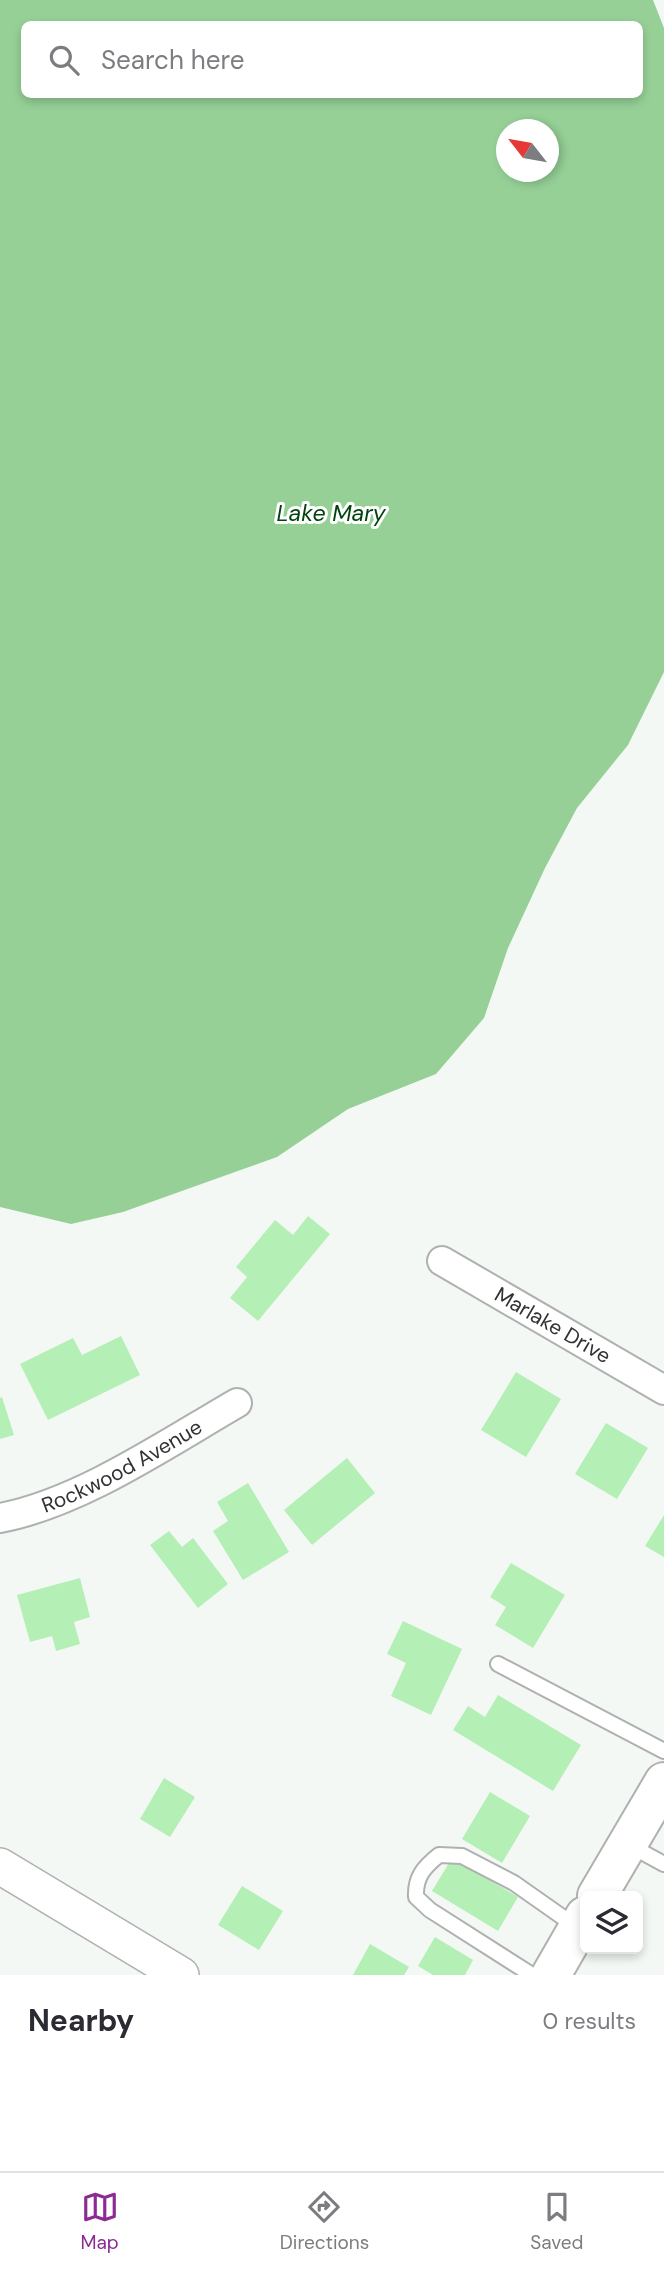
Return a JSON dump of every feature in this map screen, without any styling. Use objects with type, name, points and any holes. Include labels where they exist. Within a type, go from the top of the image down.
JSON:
[{"type":"main road","points":[[601,1891],[642,1827],[664,1782]]},
{"type":"main road","points":[[551,1975],[580,1925]]},
{"type":"street","name":"Marlake Drive","points":[[442,1261],[664,1390]]},
{"type":"street","name":"Rockwood Avenue","points":[[0,1518],[19,1514],[99,1482],[237,1403]]},
{"type":"street","points":[[0,1866],[181,1975]]},
{"type":"lane","points":[[498,1664],[664,1751]]},
{"type":"lane","points":[[642,1827],[664,1864]]},
{"type":"lane","points":[[533,1975],[430,1910],[416,1897],[415,1882],[425,1866],[439,1855],[462,1856],[514,1883],[580,1910]]},
{"type":"water","name":"Lake Mary","points":[[0,0],[653,0],[664,28],[664,672],[628,745],[577,808],[545,868],[508,948],[484,1018],[436,1074],[348,1109],[277,1157],[123,1212],[71,1224],[0,1207]]},
{"type":"building","points":[[308,1216],[330,1234],[258,1321],[230,1298],[247,1277],[236,1267],[275,1220],[293,1235]]},
{"type":"building","points":[[121,1336],[140,1375],[48,1420],[20,1364],[73,1338],[82,1355]]},
{"type":"building","points":[[516,1372],[561,1399],[526,1457],[481,1430]]},
{"type":"building","points":[[2,1397],[14,1435],[0,1439],[0,1398]]},
{"type":"building","points":[[606,1423],[648,1448],[617,1499],[575,1474]]},
{"type":"building","points":[[347,1458],[375,1493],[312,1545],[284,1510]]},
{"type":"building","points":[[248,1483],[289,1552],[243,1580],[213,1531],[228,1521],[217,1502]]},
{"type":"building","points":[[664,1515],[664,1557],[645,1546]]},
{"type":"building","points":[[169,1531],[182,1547],[193,1538],[228,1584],[198,1608],[150,1545]]},
{"type":"building","points":[[511,1563],[565,1595],[533,1648],[495,1625],[506,1607],[490,1597]]},
{"type":"building","points":[[80,1578],[90,1617],[74,1622],[80,1644],[56,1651],[52,1636],[30,1642],[17,1595]]},
{"type":"building","points":[[403,1621],[462,1649],[431,1715],[391,1696],[406,1663],[387,1654]]},
{"type":"building","points":[[498,1695],[581,1745],[553,1791],[453,1730],[468,1706],[485,1717]]},
{"type":"building","points":[[164,1778],[195,1797],[170,1837],[140,1819]]},
{"type":"building","points":[[490,1792],[530,1816],[502,1863],[462,1839]]},
{"type":"building","points":[[452,1858],[518,1897],[498,1931],[432,1891]]},
{"type":"building","points":[[242,1886],[283,1911],[259,1950],[218,1925]]},
{"type":"building","points":[[435,1937],[473,1960],[465,1975],[433,1975],[418,1966]]},
{"type":"building","points":[[370,1944],[409,1967],[404,1975],[353,1975]]}]
